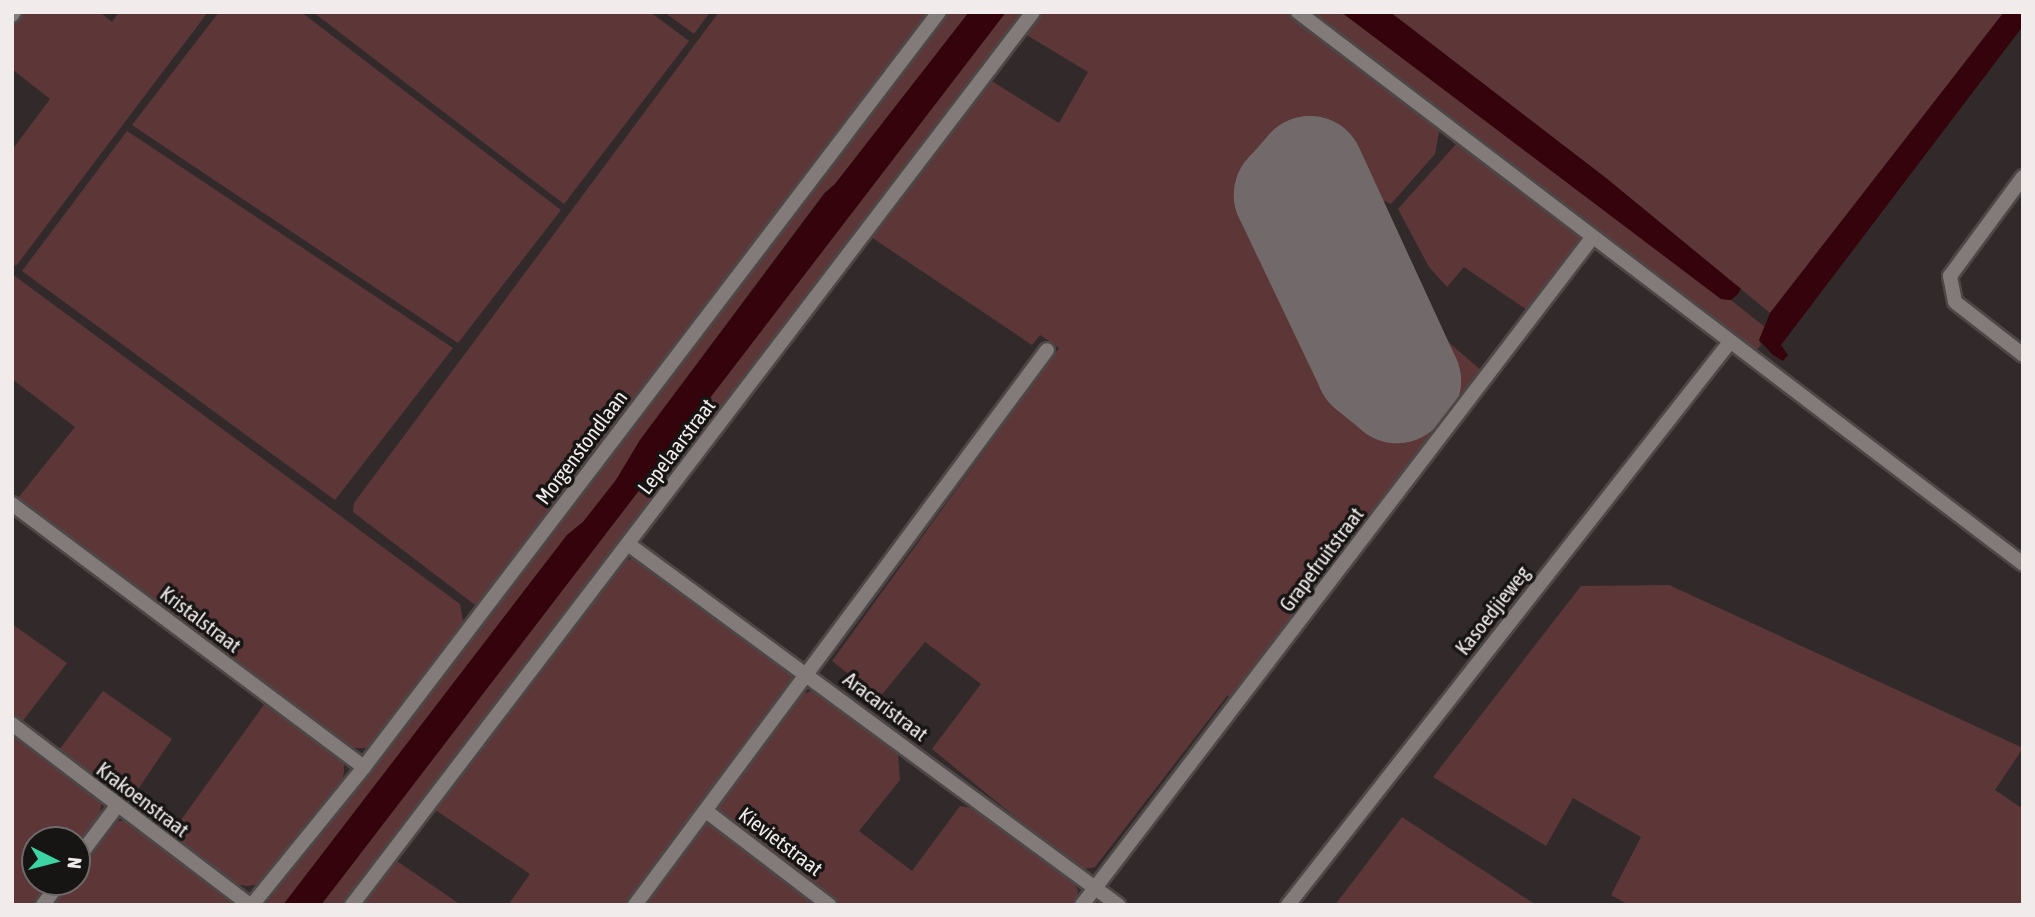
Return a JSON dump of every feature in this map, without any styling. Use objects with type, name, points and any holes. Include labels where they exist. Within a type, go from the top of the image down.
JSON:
[{"type":"street","name":"Morgenstondlaan","points":[[251,905],[364,767],[939,12]]},
{"type":"street","name":"Lepelaarstraat","points":[[352,905],[1033,12]]},
{"type":"street","points":[[1298,12],[1592,239],[2023,564]]},
{"type":"street","points":[[2023,177],[1950,276],[1955,302],[2023,355]]},
{"type":"street","name":"Grapefruitstraat","points":[[1082,905],[1592,239]]},
{"type":"street","name":"Kasoedjieweg","points":[[1288,905],[1730,342]]},
{"type":"street","points":[[635,905],[1047,350]]},
{"type":"street","name":"Kristalstraat","points":[[12,504],[364,767]]},
{"type":"street","name":"Aracaristraat","points":[[628,544],[808,674],[1118,905]]},
{"type":"street","name":"Krakoenstraat","points":[[12,724],[251,905]]},
{"type":"street","points":[[91,840],[117,806]]},
{"type":"street","name":"Kievietstraat","points":[[706,811],[829,905]]},
{"type":"shaded area","points":[[20,12],[100,12],[112,22],[119,12],[208,12],[16,266],[12,263],[12,150],[50,99],[12,69],[12,22]]},
{"type":"shaded area","points":[[219,12],[301,12],[561,210],[458,343],[132,125]]},
{"type":"shaded area","points":[[313,12],[650,12],[689,41],[564,204]]},
{"type":"shaded area","points":[[664,12],[710,12],[694,34]]},
{"type":"shaded area","points":[[719,12],[933,12],[479,608],[353,512],[354,503]]},
{"type":"shaded area","points":[[946,12],[969,12],[835,184],[824,193],[640,440],[616,480],[583,522],[567,535],[283,905],[265,905]]},
{"type":"shaded area","points":[[969,12],[1006,12],[321,905],[283,905],[567,535],[583,522],[616,480],[640,440],[825,193],[835,184]]},
{"type":"shaded area","points":[[1006,12],[1026,12],[345,905],[321,905]]},
{"type":"shaded area","points":[[1041,12],[1289,12],[1440,127],[1435,154],[1391,204],[1378,198],[1342,230],[1312,164],[1285,196],[1368,370],[1398,395],[1413,382],[1393,342],[1418,316],[1482,371],[1234,698],[1227,696],[1095,867],[1080,870],[932,749],[981,684],[925,642],[879,698],[832,661],[1059,348],[1040,335],[1032,345],[868,235],[987,78],[1059,123],[1088,72],[1025,34]]},
{"type":"shaded area","points":[[1307,12],[1341,12],[1421,70],[1721,299],[1731,300],[1766,328],[1759,340],[1761,345],[1753,355]]},
{"type":"shaded area","points":[[1341,12],[1390,12],[1606,178],[1741,289],[1737,295],[1731,300],[1721,299]]},
{"type":"shaded area","points":[[1390,12],[2004,12],[1770,313],[1606,178]]},
{"type":"shaded area","points":[[2004,12],[2023,12],[2023,26],[1781,345],[1788,355],[1783,361],[1773,355],[1759,340],[1770,313]]},
{"type":"shaded area","points":[[127,131],[453,348],[335,500],[22,271]]},
{"type":"shaded area","points":[[1457,143],[1586,241],[1530,312],[1464,267],[1447,287],[1429,267],[1398,209]]},
{"type":"shaded area","points":[[12,274],[460,604],[464,627],[370,748],[349,748],[18,498],[75,427],[12,379]]},
{"type":"shaded area","points":[[639,557],[788,667],[793,676],[792,688],[627,905],[508,905],[530,874],[431,807],[617,567],[626,560]]},
{"type":"shaded area","points":[[1669,585],[2023,748],[1995,790],[2023,809],[2023,905],[1629,905],[1611,895],[1641,837],[1573,798],[1546,846],[1433,777],[1581,586]]},
{"type":"shaded area","points":[[12,624],[67,663],[22,722],[12,715]]},
{"type":"shaded area","points":[[814,690],[898,753],[900,780],[859,831],[912,871],[960,806],[979,809],[1071,879],[1078,890],[1077,905],[840,905],[713,809],[800,695]]},
{"type":"shaded area","points":[[103,691],[172,739],[130,801],[59,750]]},
{"type":"shaded area","points":[[268,699],[337,751],[344,762],[344,772],[342,781],[266,876],[257,885],[246,886],[236,884],[171,834]]},
{"type":"shaded area","points":[[12,731],[101,803],[100,818],[91,831],[91,826],[21,826],[21,896],[42,896],[35,905],[12,905]]},
{"type":"shaded area","points":[[1402,817],[1536,905],[1335,905]]},
{"type":"shaded area","points":[[709,818],[825,905],[642,905]]},
{"type":"shaded area","points":[[118,821],[127,821],[234,899],[235,905],[52,905],[59,896],[91,896],[91,854]]},
{"type":"shaded area","points":[[394,859],[461,905],[358,905]]},
{"type":"runway","points":[[1310,170],[1407,381],[1397,389],[1370,367],[1288,195],[1310,170]]}]
